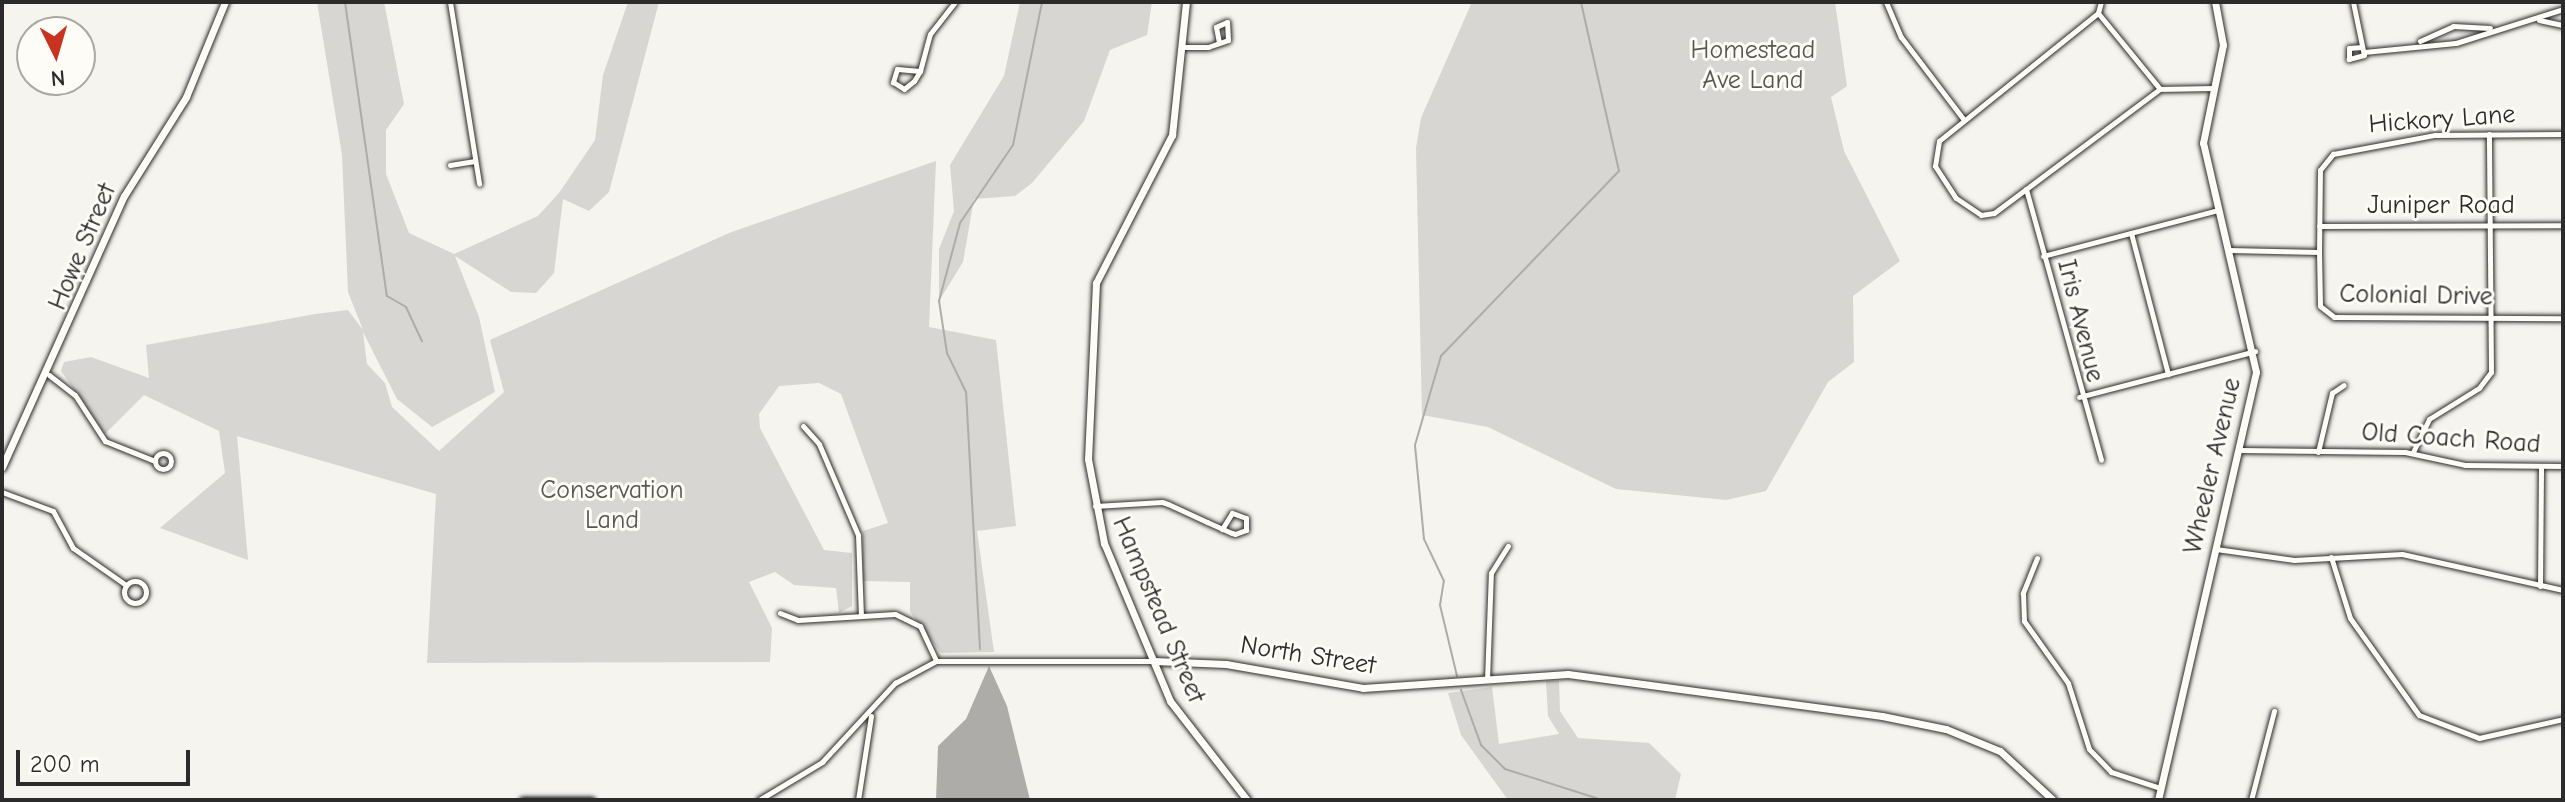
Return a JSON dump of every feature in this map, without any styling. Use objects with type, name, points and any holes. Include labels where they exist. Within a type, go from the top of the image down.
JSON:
[{"type":"street","name":"Howe Street","points":[[2,467],[49,375],[124,196],[186,97],[225,2]]},
{"type":"street","points":[[450,2],[479,184]]},
{"type":"street","points":[[920,71],[897,69],[893,82],[908,88],[920,71],[928,39],[955,2]]},
{"type":"street","name":"Hampstead Street","points":[[1186,2],[1184,47],[1172,135],[1092,302],[1086,410],[1095,506],[1154,661],[1186,728],[1247,800]]},
{"type":"street","points":[[1886,2],[1901,37],[1964,120]]},
{"type":"street","points":[[2101,2],[2098,13],[1964,120],[1934,152],[1948,188],[1974,213],[1994,213],[2160,89],[2210,88]]},
{"type":"street","name":"Wheeler Avenue","points":[[2158,800],[2240,450],[2255,351],[2203,143],[2210,88],[2223,38],[2215,2]]},
{"type":"street","points":[[2353,2],[2363,50],[2419,41],[2456,43],[2490,28]]},
{"type":"street","points":[[2419,41],[2453,26],[2490,28],[2538,20],[2563,9]]},
{"type":"street","points":[[2098,13],[2160,89]]},
{"type":"street","points":[[2538,20],[2563,25]]},
{"type":"street","points":[[1184,47],[1219,42]]},
{"type":"street","points":[[2413,452],[2429,419],[2488,378],[2491,318],[2489,134]]},
{"type":"street","name":"Hickory Lane","points":[[2319,252],[2320,170],[2333,154],[2413,137],[2563,134]]},
{"type":"street","points":[[450,165],[475,161]]},
{"type":"street","name":"Iris Avenue","points":[[2026,189],[2079,397],[2101,460]]},
{"type":"street","points":[[2043,256],[2218,210]]},
{"type":"street","name":"Juniper Road","points":[[2319,226],[2563,225]]},
{"type":"street","points":[[2131,233],[2168,374]]},
{"type":"street","name":"Colonial Drive","points":[[2229,250],[2319,252],[2320,306],[2330,316],[2563,318]]},
{"type":"street","points":[[2079,397],[2255,351]]},
{"type":"street","points":[[49,375],[75,395],[105,441],[155,461]]},
{"type":"street","points":[[2318,452],[2332,393],[2344,385]]},
{"type":"street","points":[[803,426],[819,444],[858,535],[861,616]]},
{"type":"street","name":"Old Coach Road","points":[[2240,450],[2413,452],[2465,465],[2563,466]]},
{"type":"street","points":[[2540,586],[2541,466]]},
{"type":"street","points":[[2,492],[53,511],[73,548],[126,585],[142,584],[143,599],[127,599],[126,585]]},
{"type":"street","points":[[1095,506],[1155,501],[1222,529],[1240,534],[1247,520],[1232,513],[1222,529]]},
{"type":"street","points":[[1487,680],[1491,573],[1508,546]]},
{"type":"street","points":[[2216,549],[2267,559],[2422,557],[2563,590]]},
{"type":"street","points":[[2331,557],[2350,618],[2419,715],[2479,738],[2563,719]]},
{"type":"street","points":[[2037,558],[2023,593],[2024,621],[2068,683],[2089,749],[2111,772],[2160,788]]},
{"type":"street","points":[[780,613],[798,620],[861,616],[911,619],[936,661]]},
{"type":"street","name":"North Street","points":[[759,800],[822,762],[871,716],[895,683],[936,661],[1154,661],[1226,664],[1363,688],[1587,676],[1946,729],[2011,758],[2053,800]]},
{"type":"street","points":[[2251,800],[2274,711]]},
{"type":"street","points":[[858,800],[871,716]]},
{"type":"street","points":[[522,800],[592,800]]},
{"type":"green space","name":"Conservation Land","points":[[317,2],[384,2],[404,104],[386,130],[386,174],[409,233],[454,254],[538,216],[559,193],[595,140],[603,75],[628,2],[659,2],[609,192],[589,211],[563,199],[554,273],[536,293],[511,292],[455,256],[479,317],[495,392],[432,427],[397,399],[363,332],[367,364],[385,383],[392,407],[439,451],[504,392],[490,340],[729,233],[936,161],[929,327],[996,340],[1016,526],[977,531],[994,652],[941,653],[910,612],[910,582],[863,581],[863,531],[888,523],[841,394],[819,383],[779,386],[759,414],[760,428],[824,550],[852,553],[852,606],[839,613],[836,588],[794,585],[775,572],[749,582],[772,628],[770,662],[427,663],[436,494],[237,436],[248,560],[160,528],[225,473],[219,431],[144,395],[105,434],[61,371],[64,362],[91,357],[149,378],[146,345],[315,314],[348,310],[363,330],[348,292],[342,155]]},
{"type":"green space","points":[[1020,2],[1152,2],[1147,35],[1110,50],[1084,121],[1032,183],[1015,196],[974,199],[963,262],[939,301],[939,249],[954,211],[950,165],[1004,76]]},
{"type":"green space","name":"Homestead Ave Land","points":[[1472,2],[1835,2],[1847,86],[1831,97],[1844,151],[1900,261],[1853,296],[1854,362],[1828,382],[1766,491],[1726,500],[1616,489],[1488,427],[1422,415],[1416,148],[1421,118]]},
{"type":"green space","points":[[1546,681],[1559,681],[1560,711],[1578,738],[1649,743],[1681,774],[1675,800],[1508,800],[1461,735],[1448,693],[1492,687],[1499,744],[1559,734],[1548,716]]},
{"type":"shaded area","points":[[989,666],[1007,706],[1030,800],[936,800],[938,746],[966,719]]},
{"type":"waterway","points":[[345,2],[387,296],[406,307],[422,341]]},
{"type":"waterway","points":[[980,649],[966,392],[947,353],[939,301],[960,223],[1013,145],[1042,2]]},
{"type":"waterway","points":[[1457,676],[1440,605],[1444,581],[1424,539],[1415,445],[1441,356],[1619,171],[1581,2]]},
{"type":"waterway","points":[[1461,690],[1481,745],[1505,769],[1602,800],[1631,800]]}]
